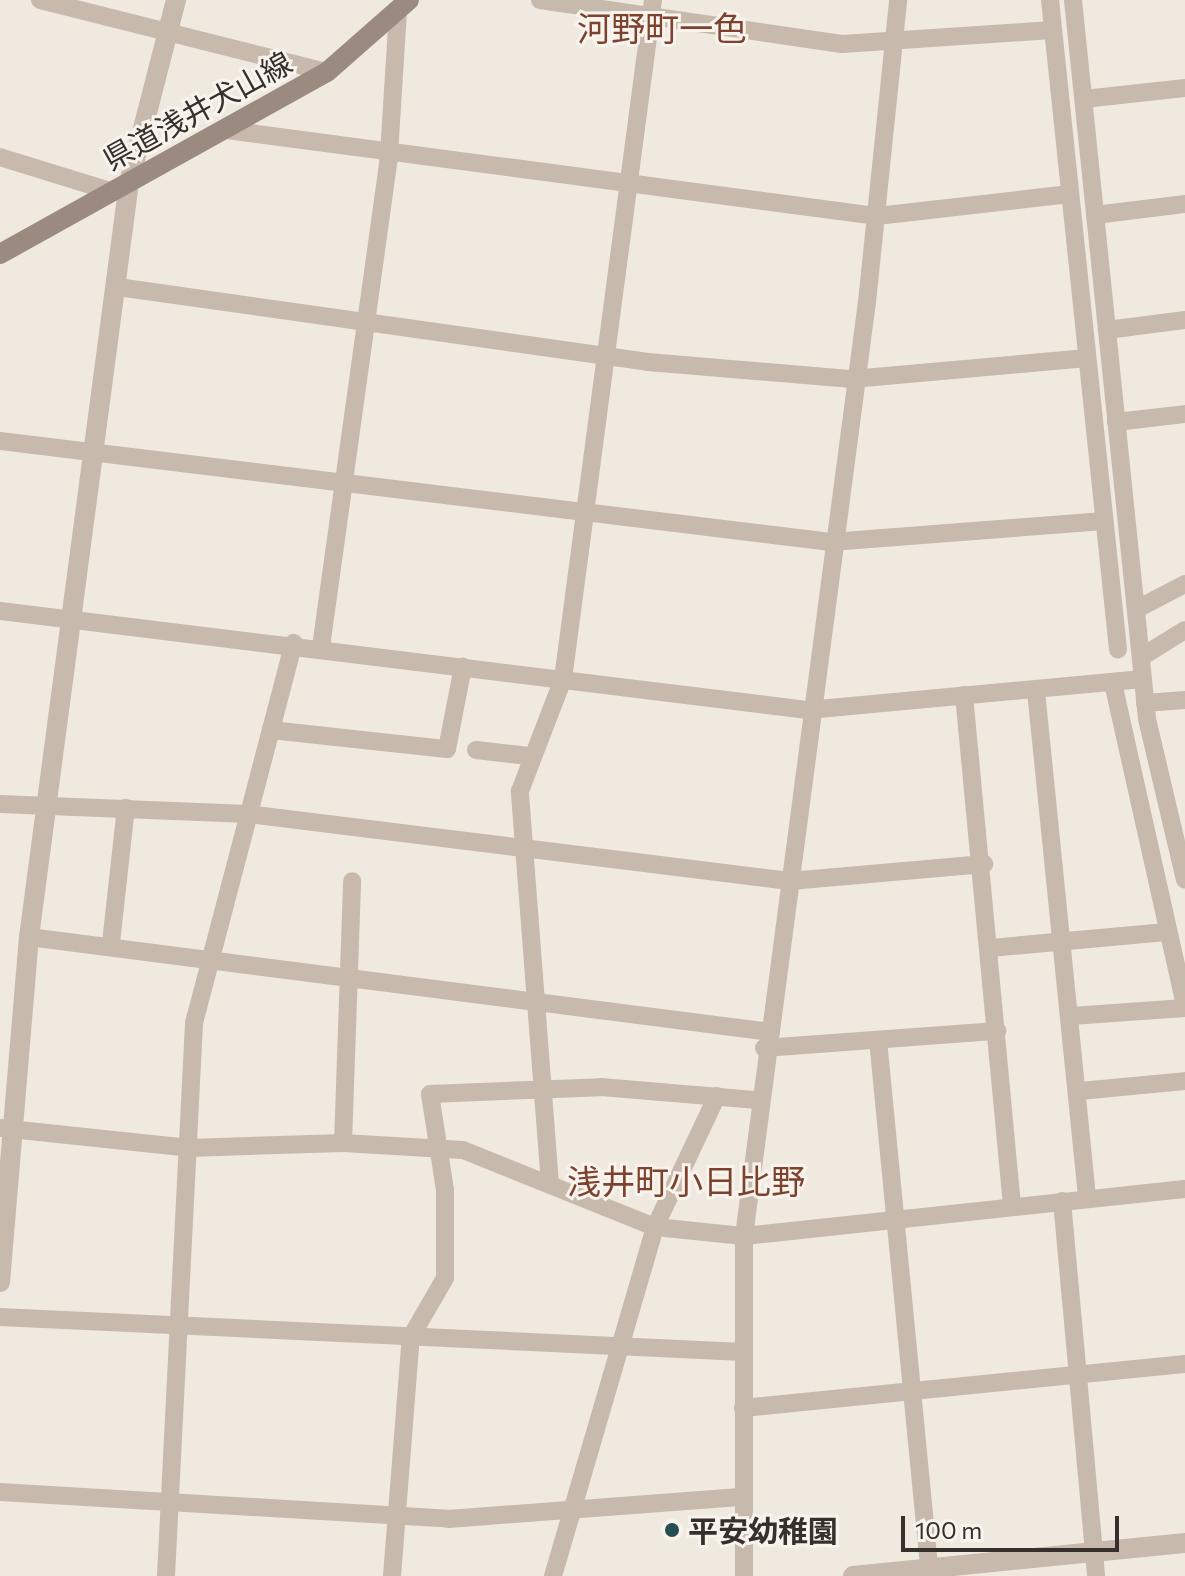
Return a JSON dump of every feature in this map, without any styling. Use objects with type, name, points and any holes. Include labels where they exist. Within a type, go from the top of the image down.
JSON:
[{"type":"main road","name":"県道浅井犬山線","points":[[0,254],[327,72],[404,5]]},
{"type":"street","points":[[40,0],[327,72]]},
{"type":"street","points":[[0,1282],[5,1128],[118,287],[121,188],[176,0]]},
{"type":"street","points":[[540,0],[652,8],[842,44],[892,44],[1053,30]]},
{"type":"street","points":[[744,1576],[744,1236],[757,1100],[790,881],[808,710],[877,216],[898,0]]},
{"type":"street","points":[[1050,0],[1118,649]]},
{"type":"street","points":[[1073,0],[1116,422],[1139,608],[1145,703],[1176,806],[1185,880]]},
{"type":"street","points":[[321,647],[389,154],[404,5]]},
{"type":"street","points":[[550,1184],[519,844],[529,756],[563,679],[589,518],[652,8]]},
{"type":"street","points":[[1084,99],[1185,88]]},
{"type":"street","points":[[227,130],[389,154],[877,216],[1070,194]]},
{"type":"street","points":[[0,157],[121,188]]},
{"type":"street","points":[[1095,215],[1185,204]]},
{"type":"street","points":[[118,287],[610,356],[852,379],[1087,358]]},
{"type":"street","points":[[1107,330],[1185,320]]},
{"type":"street","points":[[1116,422],[1185,414]]},
{"type":"street","points":[[0,441],[589,518],[831,542],[1104,521]]},
{"type":"street","points":[[1139,608],[1185,584]]},
{"type":"street","points":[[0,611],[294,643],[808,710],[1143,679]]},
{"type":"street","points":[[1143,656],[1185,630]]},
{"type":"street","points":[[166,1576],[182,1326],[194,1023],[208,955],[294,643]]},
{"type":"street","points":[[271,730],[447,749],[463,667]]},
{"type":"street","points":[[1071,1016],[1185,1006],[1166,932],[1113,683]]},
{"type":"street","points":[[1036,691],[1080,1091],[1087,1197]]},
{"type":"street","points":[[964,695],[984,864],[1012,1206]]},
{"type":"street","points":[[1145,703],[1185,700]]},
{"type":"street","points":[[476,750],[529,756]]},
{"type":"street","points":[[0,804],[248,814],[519,844],[790,881],[984,864]]},
{"type":"street","points":[[111,943],[126,808]]},
{"type":"street","points":[[343,1143],[344,974],[352,881]]},
{"type":"street","points":[[990,948],[1166,932]]},
{"type":"street","points":[[29,937],[208,955],[534,1001],[768,1040],[878,1040],[997,1031]]},
{"type":"street","points":[[878,1040],[893,1219],[930,1573]]},
{"type":"street","points":[[1080,1091],[1185,1081]]},
{"type":"street","points":[[392,1576],[411,1337],[445,1278],[438,1148],[430,1094],[542,1088],[757,1100]]},
{"type":"street","points":[[553,1576],[655,1227],[717,1096]]},
{"type":"street","points":[[5,1128],[189,1148],[343,1143],[463,1150],[655,1227],[744,1236],[1087,1197],[1185,1189]]},
{"type":"street","points":[[1062,1201],[1096,1576]]},
{"type":"street","points":[[0,1317],[743,1352]]},
{"type":"street","points":[[743,1408],[1185,1364]]},
{"type":"street","points":[[0,1492],[397,1517],[572,1510],[743,1497]]},
{"type":"street","points":[[853,1576],[930,1573],[1185,1543]]},
{"type":"place","name":"平安幼稚園","points":[[672,1530]]},
{"type":"district","name":"河野町一色","points":[[662,28]]},
{"type":"district","name":"浅井町小日比野","points":[[686,1181]]}]
